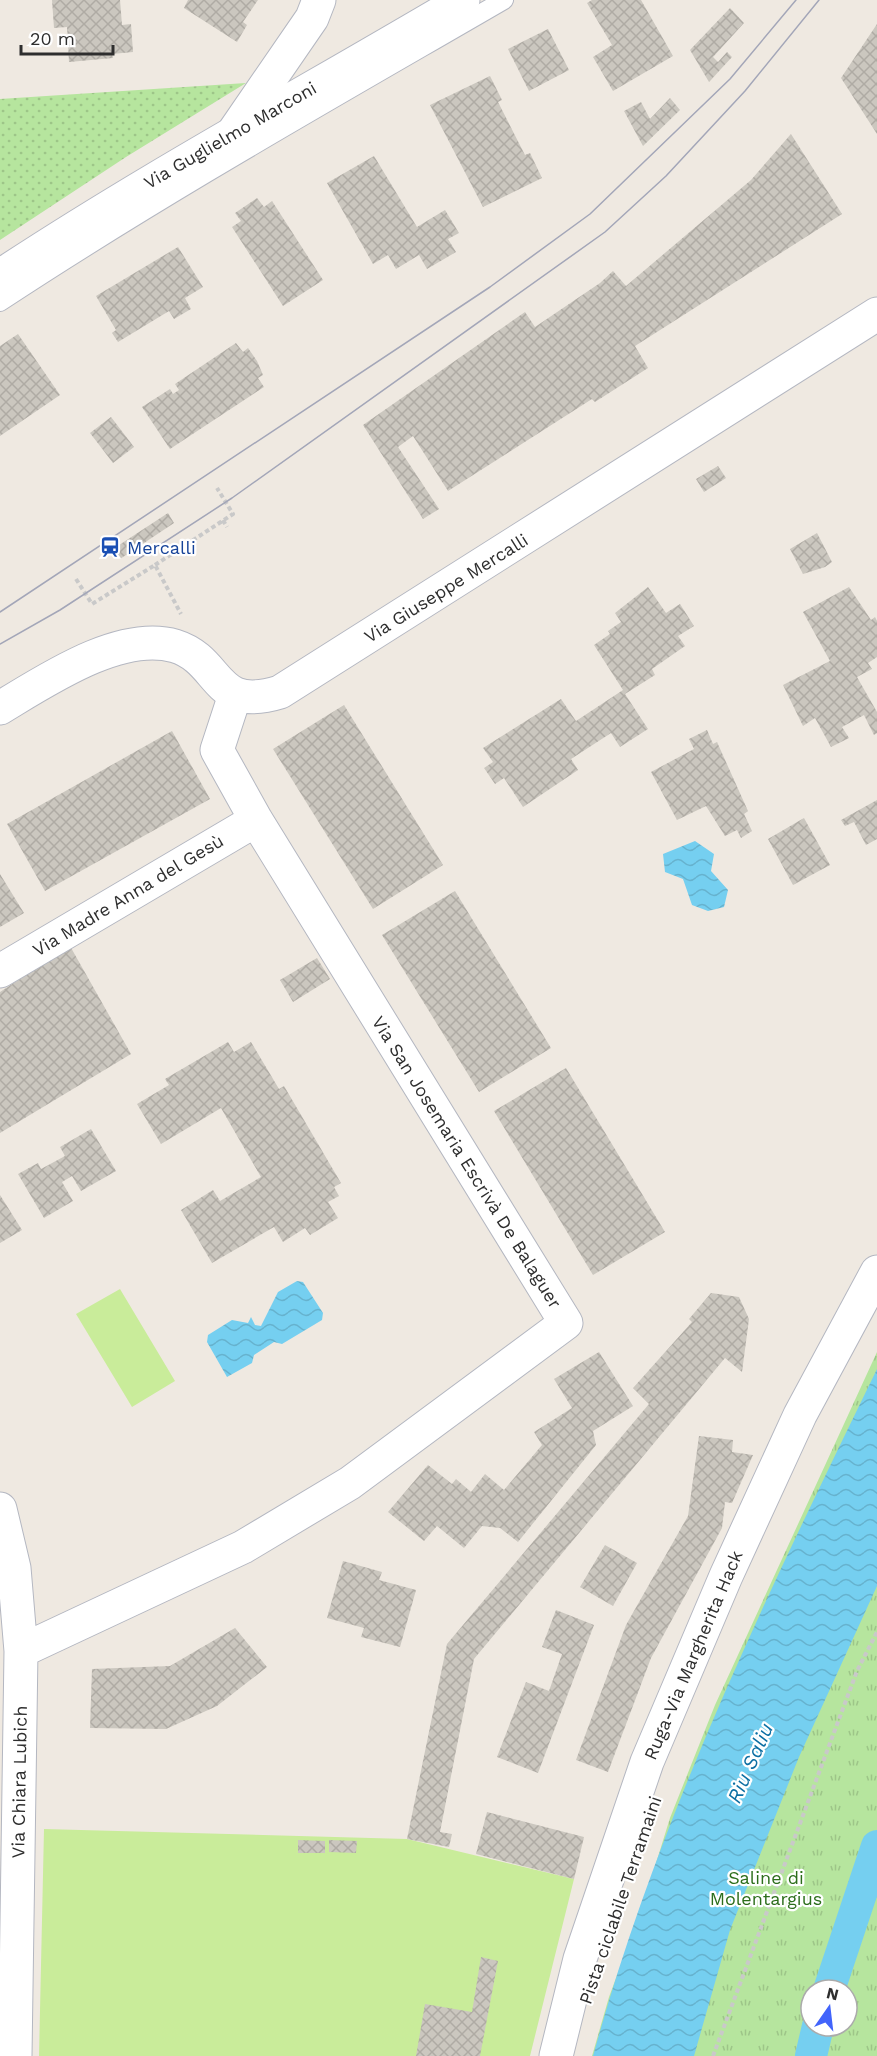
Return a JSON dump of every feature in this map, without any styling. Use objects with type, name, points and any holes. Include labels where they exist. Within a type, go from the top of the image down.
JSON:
[{"type":"street","points":[[236,130],[312,18],[319,0]]},
{"type":"street","name":"Via Guglielmo Marconi","points":[[0,276],[77,225],[236,130],[463,0]]},
{"type":"street","name":"Via Giuseppe Mercalli","points":[[235,695],[259,699],[297,683],[877,314]]},
{"type":"street","points":[[0,708],[56,675],[107,652],[145,643],[175,646],[191,654],[213,678],[235,695]]},
{"type":"street","name":"Via San Josemaria Escrivà De Balaguer","points":[[21,1651],[243,1547],[350,1483],[566,1323],[256,820],[217,750],[235,695]]},
{"type":"street","name":"Via Madre Anna del Gesù","points":[[0,971],[256,820]]},
{"type":"street","name":"Ruga-Via Margherita Hack","points":[[556,2056],[580,1959],[647,1762],[726,1576],[800,1415],[877,1272]]},
{"type":"street","name":"Via Chiara Lubich","points":[[0,1509],[14,1568],[21,1651],[15,2056]]},
{"type":"lane","points":[[0,302],[87,244],[504,0]]},
{"type":"path","points":[[76,579],[92,604],[155,565],[233,514],[217,488]]},
{"type":"path","points":[[223,520],[227,527]]},
{"type":"path","points":[[155,565],[186,624]]},
{"type":"path","points":[[713,2056],[857,1671],[877,1632]]},
{"type":"green space","points":[[246,83],[126,157],[0,240],[0,99]]},
{"type":"green space","points":[[120,1289],[175,1381],[132,1407],[76,1314]]},
{"type":"green space","name":"Saline di Molentargius","points":[[877,1352],[877,2056],[592,2056],[609,1997],[643,1905],[670,1818],[715,1705]]},
{"type":"green space","points":[[44,1829],[407,1839],[574,1879],[530,2056],[39,2056]]},
{"type":"water","points":[[695,841],[714,854],[711,871],[728,890],[724,907],[708,911],[692,905],[683,879],[665,872],[663,854]]},
{"type":"water","points":[[297,1281],[303,1282],[323,1313],[322,1320],[282,1344],[274,1342],[254,1355],[252,1363],[227,1377],[207,1342],[208,1335],[232,1320],[248,1323],[251,1317],[255,1325],[261,1326],[278,1292]]},
{"type":"water","name":"Riu Saliu","points":[[877,1369],[877,1586],[799,1757],[730,1930],[694,2056],[593,2056],[650,1878],[683,1792],[757,1621]]},
{"type":"building","points":[[52,0],[120,0],[122,25],[131,24],[133,52],[112,54],[113,58],[69,62],[67,27],[54,28]]},
{"type":"building","points":[[188,0],[258,0],[243,22],[247,25],[237,42],[184,8]]},
{"type":"building","points":[[592,0],[641,0],[673,56],[613,91],[593,57],[612,45],[587,3]]},
{"type":"building","points":[[730,8],[744,23],[713,57],[718,62],[727,52],[732,57],[709,82],[690,50]]},
{"type":"building","points":[[877,24],[877,134],[841,78]]},
{"type":"building","points":[[548,29],[569,70],[529,91],[508,49]]},
{"type":"building","points":[[490,76],[502,100],[498,102],[525,155],[530,153],[542,178],[483,207],[430,105]]},
{"type":"building","points":[[670,98],[680,110],[643,146],[624,111],[641,102],[650,119]]},
{"type":"building","points":[[791,134],[842,214],[635,346],[648,368],[595,402],[592,399],[448,491],[413,436],[398,447],[439,509],[423,519],[363,425],[525,312],[535,327],[600,283],[613,271],[626,286],[751,180]]},
{"type":"building","points":[[374,156],[417,227],[445,210],[459,233],[448,239],[456,252],[427,269],[419,255],[396,269],[388,255],[373,264],[327,183]]},
{"type":"building","points":[[257,198],[264,207],[272,201],[323,280],[283,306],[232,227],[241,221],[235,213]]},
{"type":"building","points":[[178,247],[203,287],[185,298],[191,309],[174,319],[169,311],[118,342],[112,333],[116,330],[96,296]]},
{"type":"building","points":[[18,334],[60,395],[0,436],[0,346]]},
{"type":"building","points":[[236,343],[243,352],[248,348],[257,361],[263,375],[258,378],[264,387],[170,449],[142,407],[170,389],[173,394],[179,390],[175,384]]},
{"type":"building","points":[[111,417],[134,447],[113,463],[90,433]]},
{"type":"building","points":[[718,466],[726,478],[704,492],[696,479]]},
{"type":"building","points":[[168,513],[174,523],[120,559],[113,549]]},
{"type":"building","points":[[817,533],[832,562],[825,567],[803,574],[790,549]]},
{"type":"building","points":[[648,587],[666,613],[680,604],[694,626],[678,636],[685,646],[652,669],[655,675],[625,694],[648,729],[620,747],[611,733],[571,759],[578,770],[523,807],[504,778],[495,784],[484,768],[493,762],[483,748],[561,699],[576,721],[623,690],[594,645],[610,634],[608,631],[621,622],[615,613]]},
{"type":"building","points":[[849,587],[871,620],[875,617],[877,621],[877,657],[868,663],[872,669],[857,677],[877,712],[877,733],[874,735],[864,715],[842,727],[849,738],[831,747],[815,718],[803,726],[783,685],[830,661],[803,612]]},
{"type":"building","points":[[344,705],[443,865],[373,909],[273,749]]},
{"type":"building","points":[[707,730],[713,744],[717,742],[748,811],[744,814],[752,831],[741,838],[737,830],[725,836],[706,806],[677,820],[651,772],[694,749],[689,739]]},
{"type":"building","points":[[172,731],[210,799],[45,891],[7,824]]},
{"type":"building","points":[[877,800],[877,839],[866,845],[854,822],[845,826],[841,820]]},
{"type":"building","points":[[804,818],[830,865],[793,885],[768,839]]},
{"type":"building","points":[[0,874],[24,913],[0,927]]},
{"type":"building","points":[[455,891],[551,1048],[479,1092],[382,935]]},
{"type":"building","points":[[70,946],[131,1054],[0,1133],[0,992]]},
{"type":"building","points":[[317,958],[330,979],[293,1002],[280,980]]},
{"type":"building","points":[[228,1042],[234,1052],[251,1042],[279,1089],[284,1086],[341,1183],[334,1187],[339,1196],[328,1202],[338,1218],[310,1235],[305,1228],[283,1242],[274,1227],[212,1263],[181,1210],[213,1190],[220,1201],[261,1177],[221,1108],[161,1144],[137,1104],[169,1085],[165,1079]]},
{"type":"building","points":[[566,1068],[665,1232],[593,1275],[494,1111]]},
{"type":"building","points":[[91,1129],[116,1171],[81,1191],[72,1176],[62,1182],[73,1201],[44,1218],[18,1174],[38,1163],[41,1169],[65,1156],[60,1147]]},
{"type":"building","points":[[0,1195],[22,1230],[0,1243]]},
{"type":"building","points":[[711,1293],[739,1297],[749,1319],[742,1372],[725,1358],[474,1659],[440,1832],[452,1834],[449,1847],[407,1839],[447,1644],[649,1404],[633,1388],[692,1322],[689,1319]]},
{"type":"building","points":[[599,1352],[633,1406],[593,1431],[596,1445],[518,1542],[500,1528],[482,1526],[464,1548],[437,1526],[424,1541],[388,1512],[428,1465],[452,1484],[456,1479],[471,1492],[485,1474],[504,1490],[542,1445],[534,1432],[572,1408],[554,1379]]},
{"type":"building","points":[[699,1436],[733,1440],[732,1452],[753,1455],[732,1503],[725,1502],[722,1528],[651,1658],[608,1772],[576,1760],[626,1625],[688,1516]]},
{"type":"building","points":[[605,1545],[637,1563],[613,1606],[580,1587]]},
{"type":"building","points":[[343,1561],[382,1572],[379,1580],[416,1590],[400,1647],[361,1637],[364,1628],[327,1618]]},
{"type":"building","points":[[556,1610],[594,1625],[538,1773],[497,1757],[526,1682],[549,1691],[562,1654],[542,1647]]},
{"type":"building","points":[[235,1628],[267,1667],[217,1706],[166,1729],[90,1728],[92,1669],[170,1666]]},
{"type":"building","points":[[487,1812],[584,1837],[574,1879],[476,1854]]},
{"type":"building","points":[[298,1840],[325,1841],[325,1853],[298,1853]]},
{"type":"building","points":[[329,1840],[357,1841],[356,1853],[329,1852]]},
{"type":"building","points":[[481,1957],[498,1961],[480,2056],[416,2056],[425,2004],[472,2012]]},
{"type":"waterway","points":[[833,1978],[877,1846]]},
{"type":"waterway","points":[[811,2056],[815,2038]]},
{"type":"tram line","points":[[0,612],[490,287],[590,214],[730,79],[796,0]]},
{"type":"tram line","points":[[0,644],[60,610],[232,498],[605,232],[666,176],[745,91],[819,0]]},
{"type":"place","name":"Mercalli","points":[[110,547]]}]
